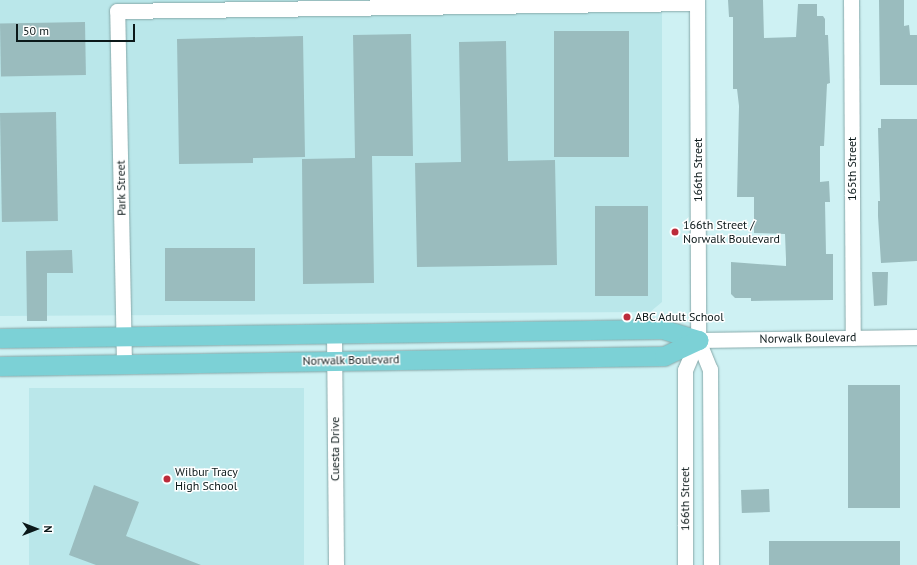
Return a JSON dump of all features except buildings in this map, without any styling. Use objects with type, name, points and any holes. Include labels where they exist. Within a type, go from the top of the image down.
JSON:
[{"type":"main road","name":"Norwalk Boulevard","points":[[0,338],[662,328],[698,340]]},
{"type":"main road","name":"Norwalk Boulevard","points":[[0,366],[664,356],[698,340]]},
{"type":"street","name":"165th Street","points":[[851,0],[853,338]]},
{"type":"street","name":"Park Street","points":[[124,364],[117,11],[697,2]]},
{"type":"street","name":"166th Street","points":[[697,2],[698,340],[710,369],[711,565]]},
{"type":"street","name":"Cuesta Drive","points":[[334,333],[336,565]]},
{"type":"street","name":"Norwalk Boulevard","points":[[698,340],[917,336]]},
{"type":"street","name":"166th Street","points":[[685,565],[685,370],[698,340]]},
{"type":"shaded area","points":[[0,0],[662,0],[662,302],[650,312],[0,316]]},
{"type":"shaded area","name":"Wilbur Tracy High School","points":[[29,388],[304,388],[304,565],[29,565]]},
{"type":"place","name":"166th Street / Norwalk Boulevard","points":[[675,232]]},
{"type":"place","name":"ABC Adult School","points":[[627,317]]},
{"type":"place","name":"Wilbur Tracy High School","points":[[167,479]]}]
